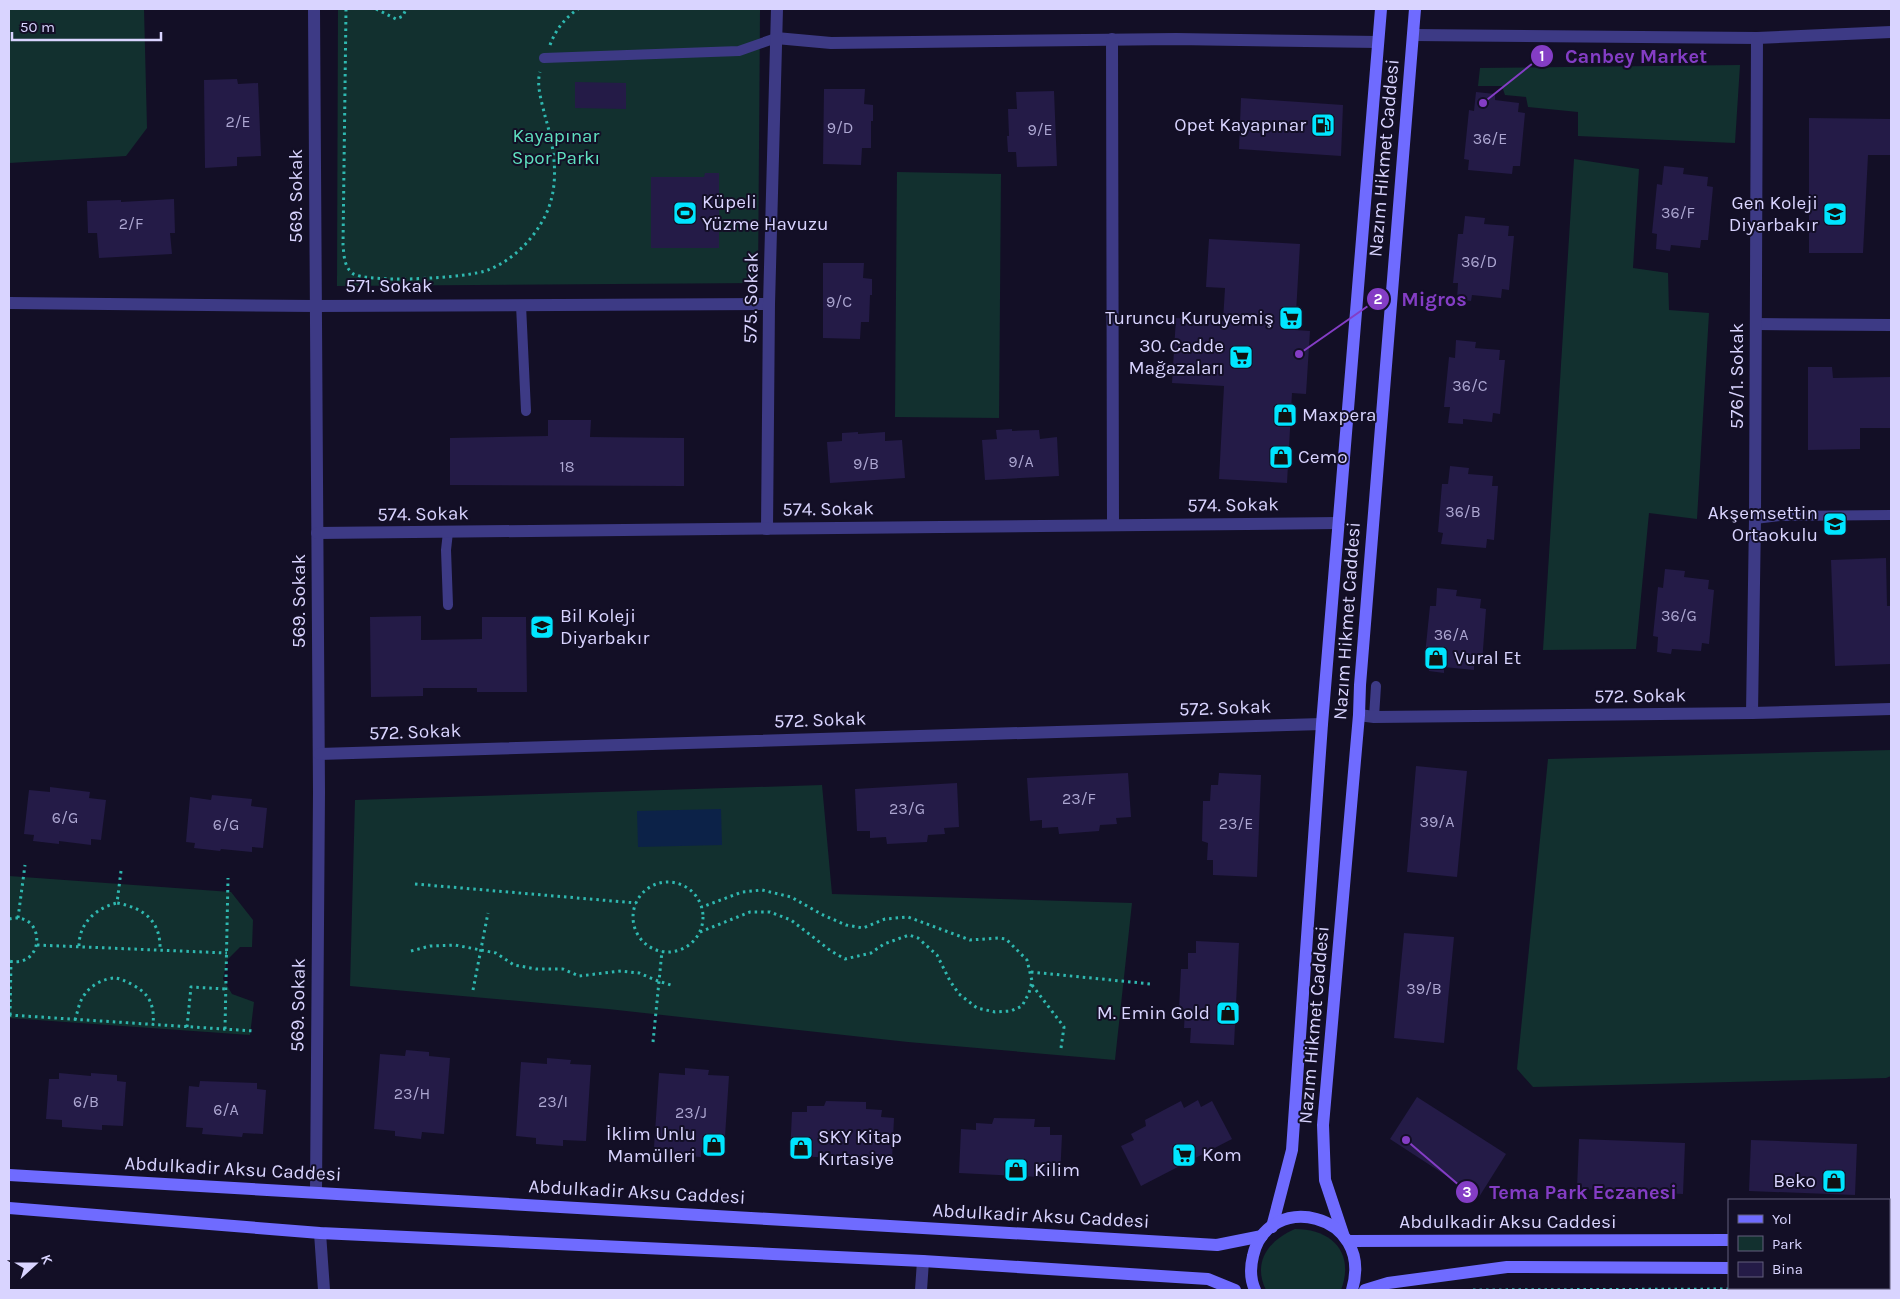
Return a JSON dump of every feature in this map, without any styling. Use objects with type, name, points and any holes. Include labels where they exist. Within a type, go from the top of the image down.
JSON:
[{"type":"main road","name":"Nazım Hikmet Caddesi","points":[[1272,1226],[1292,1150],[1322,724],[1380,9]]},
{"type":"main road","name":"Nazım Hikmet Caddesi","points":[[1352,1290],[1356,1277],[1355,1258],[1345,1238],[1325,1180],[1323,1125],[1359,715],[1360,676],[1415,9]]},
{"type":"main road","name":"Abdulkadir Aksu Caddesi","points":[[9,1174],[1217,1245],[1262,1236]]},
{"type":"main road","points":[[9,1208],[320,1233],[923,1261],[1208,1279],[1235,1290]]},
{"type":"main road","points":[[1255,1290],[1252,1284],[1250,1267],[1254,1251],[1262,1236],[1272,1226],[1286,1220],[1301,1217],[1317,1219],[1331,1224],[1345,1238]]},
{"type":"main road","name":"Abdulkadir Aksu Caddesi","points":[[1345,1238],[1728,1240]]},
{"type":"main road","points":[[1365,1290],[1388,1283],[1507,1267],[1728,1268]]},
{"type":"street","name":"569. Sokak","points":[[314,9],[319,754],[316,1192]]},
{"type":"street","name":"575. Sokak","points":[[767,529],[769,304],[777,9]]},
{"type":"street","points":[[1413,35],[1757,38],[1891,32]]},
{"type":"street","points":[[776,38],[831,43],[1112,39],[1378,42]]},
{"type":"street","name":"576/1. Sokak","points":[[1752,713],[1756,519],[1757,38]]},
{"type":"street","points":[[1112,39],[1113,525]]},
{"type":"street","name":"571. Sokak","points":[[9,303],[315,306],[769,304]]},
{"type":"street","points":[[1756,324],[1891,324]]},
{"type":"street","name":"574. Sokak","points":[[318,534],[1338,523]]},
{"type":"street","name":"572. Sokak","points":[[1359,715],[1374,717],[1752,713],[1891,709]]},
{"type":"street","name":"572. Sokak","points":[[319,754],[1322,724]]},
{"type":"street","points":[[320,1233],[324,1290]]},
{"type":"street","points":[[921,1290],[923,1261]]},
{"type":"lane","points":[[544,58],[740,51],[776,38]]},
{"type":"lane","points":[[521,305],[526,411]]},
{"type":"lane","points":[[1756,519],[1780,516],[1891,515]]},
{"type":"lane","points":[[448,532],[446,550],[448,605]]},
{"type":"lane","points":[[1374,717],[1376,686]]},
{"type":"path","points":[[346,9],[343,245],[346,265],[354,274],[371,279],[428,278],[486,271],[512,258],[529,240],[543,219],[554,190],[555,168],[552,142],[542,105],[538,77],[554,35],[566,17],[578,9]]},
{"type":"path","points":[[376,9],[396,19],[403,16],[406,9]]},
{"type":"path","points":[[18,918],[25,865]]},
{"type":"path","points":[[117,903],[121,871]]},
{"type":"path","points":[[225,1029],[228,878]]},
{"type":"path","points":[[662,882],[674,882],[684,886],[694,893],[702,907],[703,920],[700,932],[690,945],[680,950],[668,952],[656,950],[638,936],[634,926],[633,914],[636,902],[642,893],[651,886],[662,882]]},
{"type":"path","points":[[415,884],[636,902]]},
{"type":"path","points":[[700,932],[750,912],[770,912],[791,920],[830,951],[845,959],[871,953],[884,944],[909,935],[918,938],[937,954],[950,981],[959,994],[977,1008],[995,1012],[1011,1011],[1022,1006],[1029,994],[1031,985],[1027,960],[1006,939],[970,940],[908,917],[885,919],[864,928],[846,925],[823,915],[791,896],[762,890],[742,892],[702,907]]},
{"type":"path","points":[[78,946],[82,928],[87,920],[95,912],[108,905],[117,903],[132,905],[145,912],[159,933],[160,950]]},
{"type":"path","points":[[472,990],[488,913]]},
{"type":"path","points":[[9,919],[18,918],[32,925],[38,938],[37,945],[30,957],[24,960],[10,961],[9,1015],[254,1031]]},
{"type":"path","points":[[37,945],[227,953]]},
{"type":"path","points":[[411,951],[430,946],[455,945],[496,953],[514,965],[536,970],[563,969],[579,976],[621,972],[639,973],[658,982],[672,985]]},
{"type":"path","points":[[653,1042],[662,951]]},
{"type":"path","points":[[1030,972],[1151,984]]},
{"type":"path","points":[[75,1020],[84,994],[95,984],[116,978],[132,984],[146,994],[154,1014],[153,1025]]},
{"type":"path","points":[[1031,985],[1064,1027],[1061,1048]]},
{"type":"path","points":[[187,1027],[191,987],[226,989]]},
{"type":"path","points":[[1466,1290],[1847,1290]]},
{"type":"green space","points":[[9,9],[144,9],[147,128],[126,156],[9,163]]},
{"type":"green space","name":"Kayapınar Spor Parkı","points":[[338,9],[760,9],[758,283],[337,286]]},
{"type":"green space","points":[[1740,65],[1735,143],[1578,136],[1578,112],[1528,107],[1526,97],[1505,95],[1502,86],[1478,86],[1480,68]]},
{"type":"green space","points":[[1574,159],[1639,169],[1633,268],[1668,273],[1669,310],[1709,313],[1697,519],[1649,513],[1636,649],[1543,650]]},
{"type":"green space","points":[[897,172],[1001,174],[999,418],[895,417]]},
{"type":"green space","points":[[1891,750],[1891,1076],[1886,1078],[1533,1087],[1517,1069],[1548,759]]},
{"type":"green space","points":[[822,785],[832,894],[1132,903],[1115,1060],[908,1042],[608,1009],[350,986],[355,800]]},
{"type":"green space","points":[[9,876],[231,892],[253,920],[252,947],[240,947],[227,960],[223,979],[232,994],[254,1002],[250,1035],[9,1018]]},
{"type":"green space","points":[[1295,1229],[1320,1233],[1337,1246],[1342,1254],[1345,1265],[1345,1277],[1341,1290],[1266,1290],[1262,1280],[1262,1261],[1271,1246],[1278,1239]]},
{"type":"water","points":[[721,809],[722,845],[638,847],[637,811]]},
{"type":"building","points":[[237,79],[238,84],[258,83],[261,156],[237,157],[237,166],[205,168],[204,80]]},
{"type":"building","points":[[575,82],[626,83],[626,109],[575,108]]},
{"type":"building","points":[[824,89],[865,89],[864,104],[873,105],[871,148],[862,148],[861,165],[823,164]]},
{"type":"building","points":[[1054,91],[1057,166],[1017,167],[1016,152],[1008,152],[1007,136],[1009,136],[1008,109],[1017,109],[1016,92]]},
{"type":"building","points":[[1476,92],[1495,94],[1495,100],[1519,103],[1518,112],[1525,113],[1520,166],[1513,166],[1512,174],[1468,170],[1469,160],[1464,159],[1469,110],[1474,111]]},
{"type":"building","points":[[1241,98],[1343,105],[1341,156],[1239,149]]},
{"type":"building","points":[[1809,118],[1891,119],[1891,155],[1868,155],[1863,253],[1809,253]]},
{"type":"building","points":[[1664,166],[1684,168],[1683,174],[1708,177],[1707,186],[1713,187],[1708,240],[1701,240],[1700,248],[1671,245],[1670,251],[1656,249],[1657,234],[1652,233],[1657,184],[1662,185]]},
{"type":"building","name":"Küpeli Yüzme Havuzu","points":[[705,173],[719,173],[719,248],[651,248],[651,177],[704,177]]},
{"type":"building","points":[[174,199],[175,233],[170,233],[172,254],[99,258],[97,233],[88,233],[87,201],[121,200],[121,202]]},
{"type":"building","points":[[1465,216],[1485,218],[1484,224],[1509,226],[1508,236],[1514,236],[1509,290],[1502,289],[1501,298],[1472,295],[1471,301],[1457,299],[1458,283],[1453,283],[1458,234],[1463,234]]},
{"type":"building","name":"30. Cadde Mağazaları","points":[[1209,239],[1300,244],[1295,330],[1310,331],[1306,394],[1292,393],[1287,483],[1219,479],[1224,386],[1172,383],[1176,318],[1223,321],[1225,288],[1206,287]]},
{"type":"building","points":[[823,263],[864,263],[863,278],[872,279],[869,322],[861,322],[860,339],[823,338]]},
{"type":"building","points":[[1456,340],[1476,342],[1475,348],[1500,350],[1499,360],[1505,360],[1500,414],[1493,413],[1492,422],[1463,419],[1463,424],[1448,423],[1450,407],[1444,407],[1449,357],[1455,358]]},
{"type":"building","points":[[1808,367],[1832,367],[1833,378],[1891,377],[1891,428],[1860,428],[1860,449],[1808,450]]},
{"type":"building","points":[[548,420],[591,420],[590,437],[684,438],[684,486],[450,485],[450,438],[548,436]]},
{"type":"building","points":[[1012,429],[1012,431],[1039,430],[1040,439],[1057,437],[1059,476],[985,480],[982,440],[997,439],[996,430]]},
{"type":"building","points":[[858,432],[858,434],[885,432],[885,441],[902,440],[905,478],[830,483],[827,442],[842,441],[842,433]]},
{"type":"building","points":[[1450,466],[1469,468],[1468,474],[1493,476],[1492,486],[1498,486],[1494,540],[1487,539],[1486,548],[1441,544],[1443,533],[1438,532],[1442,484],[1448,484]]},
{"type":"building","points":[[1886,558],[1887,606],[1891,606],[1891,664],[1835,666],[1831,560]]},
{"type":"building","points":[[1665,569],[1685,571],[1684,577],[1709,580],[1708,589],[1714,590],[1709,644],[1702,643],[1701,651],[1672,649],[1671,654],[1657,652],[1658,637],[1653,636],[1658,587],[1663,588]]},
{"type":"building","points":[[1437,588],[1457,590],[1456,596],[1481,599],[1480,608],[1486,609],[1482,663],[1474,662],[1474,670],[1444,667],[1444,673],[1429,671],[1430,655],[1425,655],[1430,606],[1436,606]]},
{"type":"building","points":[[421,616],[421,640],[482,639],[482,617],[526,617],[527,692],[477,692],[477,688],[423,688],[423,696],[371,697],[370,617]]},
{"type":"building","points":[[1416,766],[1467,771],[1457,877],[1407,872]]},
{"type":"building","points":[[1128,773],[1131,817],[1116,818],[1117,824],[1100,825],[1099,831],[1059,834],[1058,827],[1042,828],[1042,820],[1030,821],[1027,778]]},
{"type":"building","points":[[1219,773],[1261,775],[1257,877],[1213,875],[1213,860],[1207,860],[1208,843],[1202,841],[1203,801],[1210,801],[1211,785],[1218,785]]},
{"type":"building","points":[[957,783],[959,827],[944,828],[945,834],[928,835],[927,842],[887,844],[886,837],[870,838],[870,831],[857,831],[855,789]]},
{"type":"building","points":[[50,787],[90,792],[89,798],[106,800],[101,840],[91,839],[91,845],[59,841],[59,844],[33,841],[34,835],[24,834],[29,790],[50,792]]},
{"type":"building","points":[[212,795],[252,799],[251,806],[267,808],[263,848],[252,847],[252,852],[221,849],[220,851],[194,848],[195,843],[186,842],[190,797],[211,800]]},
{"type":"building","points":[[1404,933],[1454,937],[1444,1043],[1394,1038]]},
{"type":"building","points":[[1196,941],[1239,943],[1234,1045],[1190,1043],[1191,1028],[1184,1028],[1185,1011],[1179,1009],[1181,969],[1188,969],[1188,953],[1196,953]]},
{"type":"building","points":[[406,1050],[429,1052],[429,1056],[450,1058],[444,1134],[422,1132],[421,1139],[395,1136],[395,1131],[374,1129],[380,1054],[405,1056]]},
{"type":"building","points":[[547,1058],[571,1060],[570,1064],[591,1065],[586,1141],[563,1140],[563,1146],[536,1144],[536,1138],[516,1136],[521,1062],[547,1064]]},
{"type":"building","points":[[685,1068],[709,1070],[708,1075],[729,1076],[724,1152],[701,1150],[701,1157],[674,1155],[674,1149],[654,1147],[659,1073],[685,1075]]},
{"type":"building","points":[[59,1073],[91,1076],[91,1073],[117,1075],[117,1081],[126,1082],[123,1126],[102,1125],[102,1130],[62,1127],[62,1120],[46,1119],[49,1079],[59,1079]]},
{"type":"building","points":[[200,1081],[257,1083],[257,1089],[266,1090],[263,1134],[243,1133],[242,1137],[202,1134],[203,1128],[186,1127],[189,1086],[199,1087]]},
{"type":"building","points":[[1417,1097],[1506,1154],[1479,1197],[1390,1139]]},
{"type":"building","points":[[1198,1100],[1201,1107],[1212,1101],[1232,1139],[1141,1186],[1121,1146],[1134,1140],[1131,1134],[1146,1126],[1145,1120],[1181,1101],[1184,1108]]},
{"type":"building","points":[[826,1101],[866,1102],[866,1109],[882,1110],[881,1117],[894,1118],[892,1160],[790,1156],[792,1112],[807,1112],[807,1106],[824,1106]]},
{"type":"building","points":[[994,1118],[1035,1119],[1034,1127],[1050,1127],[1050,1135],[1062,1135],[1060,1178],[959,1173],[961,1129],[976,1130],[976,1123],[992,1124]]},
{"type":"building","points":[[1579,1139],[1685,1143],[1683,1194],[1577,1189]]},
{"type":"building","points":[[1751,1140],[1857,1144],[1855,1195],[1749,1191]]},
{"type":"place","name":"Canbey Market","points":[[1483,103]]},
{"type":"place","name":"Opet Kayapınar","points":[[1323,125]]},
{"type":"place","name":"Küpeli Yüzme Havuzu","points":[[685,213]]},
{"type":"place","name":"Gen Koleji Diyarbakır","points":[[1835,214]]},
{"type":"place","name":"Turuncu Kuruyemiş","points":[[1291,318]]},
{"type":"place","name":"Migros","points":[[1299,354]]},
{"type":"place","name":"30. Cadde Mağazaları","points":[[1241,357]]},
{"type":"place","name":"Maxpera","points":[[1285,415]]},
{"type":"place","name":"Cemo","points":[[1281,457]]},
{"type":"place","name":"Akşemsettin Ortaokulu","points":[[1835,524]]},
{"type":"place","name":"Bil Koleji Diyarbakır","points":[[542,627]]},
{"type":"place","name":"Vural Et","points":[[1436,658]]},
{"type":"place","name":"M. Emin Gold","points":[[1228,1013]]},
{"type":"place","name":"Tema Park Eczanesi","points":[[1406,1140]]},
{"type":"place","name":"İklim Unlu Mamülleri","points":[[714,1145]]},
{"type":"place","name":"SKY Kitap Kırtasiye","points":[[801,1148]]},
{"type":"place","name":"Kom","points":[[1184,1155]]},
{"type":"place","name":"Kilim","points":[[1016,1170]]},
{"type":"place","name":"Beko","points":[[1834,1181]]}]
